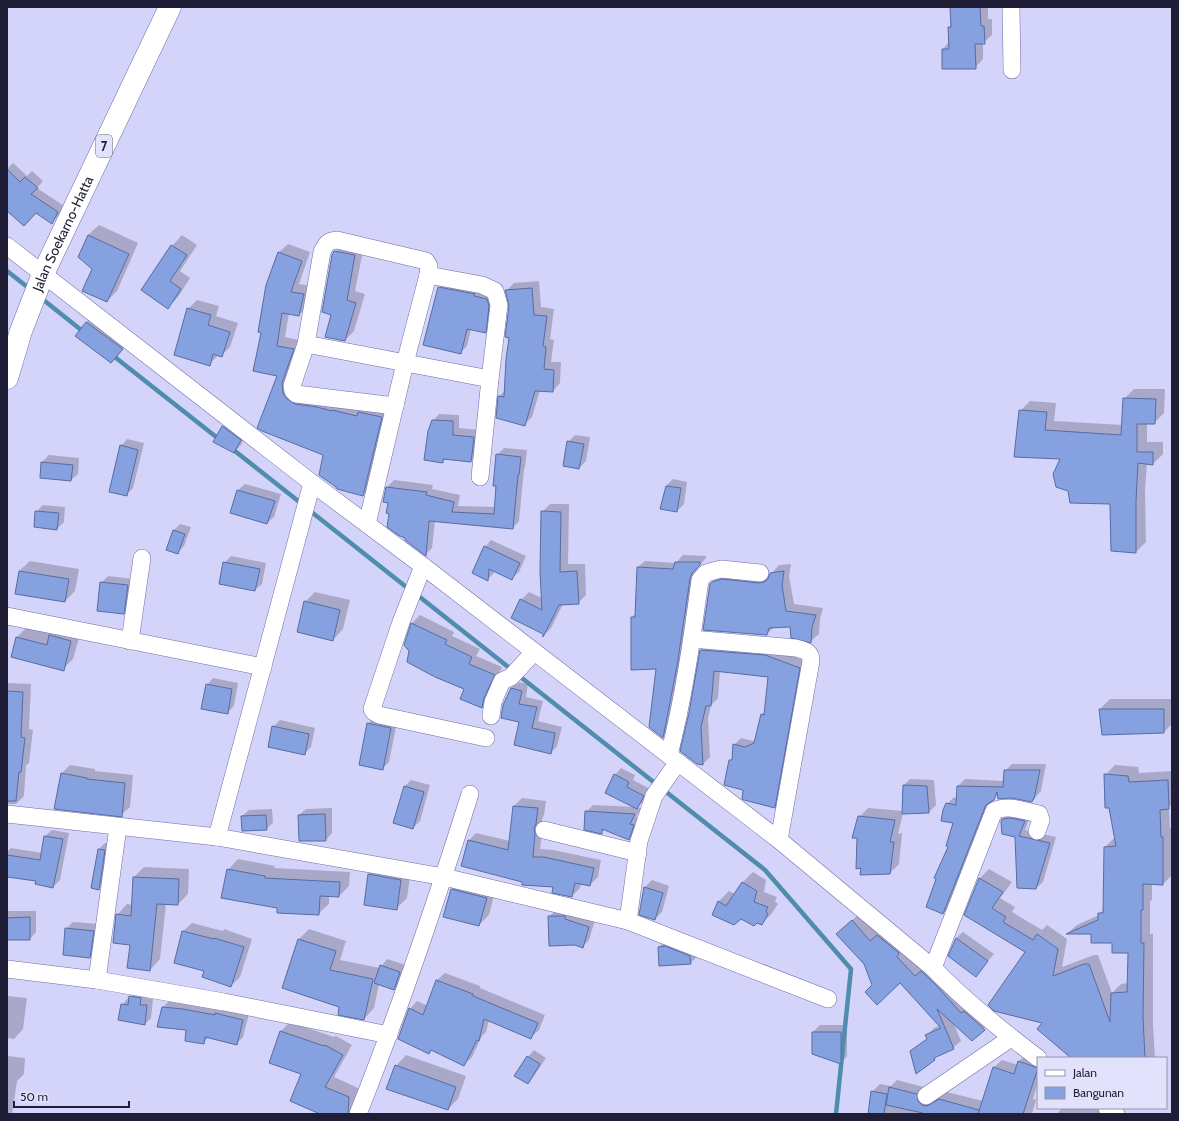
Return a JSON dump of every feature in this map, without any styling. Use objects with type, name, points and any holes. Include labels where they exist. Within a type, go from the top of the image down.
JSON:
[{"type":"highway","name":"Jalan Soekarno-Hatta","points":[[8,368],[38,287],[170,7]]},
{"type":"street","points":[[1011,7],[1012,70]]},
{"type":"street","points":[[367,524],[429,266],[426,261],[337,240],[330,240],[326,243],[322,252],[306,344],[292,386],[294,393],[395,406]]},
{"type":"street","points":[[7,246],[38,287],[367,524],[423,566],[530,657],[673,759],[779,840],[933,968],[956,991],[1011,1038],[1037,1057]]},
{"type":"street","points":[[428,275],[482,285],[495,292],[499,305],[480,477]]},
{"type":"street","points":[[306,344],[490,380]]},
{"type":"street","points":[[217,837],[312,483]]},
{"type":"street","points":[[130,641],[142,558]]},
{"type":"street","points":[[423,566],[401,622],[372,709],[379,715],[486,738]]},
{"type":"street","points":[[628,921],[639,841],[654,796],[665,780],[673,759],[675,733],[692,639],[700,580],[706,573],[721,569],[760,574]]},
{"type":"street","points":[[7,616],[263,667]]},
{"type":"street","points":[[692,639],[796,648],[807,651],[811,656],[779,840]]},
{"type":"street","points":[[492,716],[493,702],[502,681],[511,676],[530,657]]},
{"type":"street","points":[[358,1114],[389,1036],[444,877],[470,794]]},
{"type":"street","points":[[933,968],[994,812],[1003,808],[1039,814],[1041,820],[1037,831]]},
{"type":"street","points":[[7,814],[217,837],[444,877],[628,921],[828,999]]},
{"type":"street","points":[[97,980],[118,827]]},
{"type":"street","points":[[544,830],[638,853]]},
{"type":"street","points":[[7,969],[97,980],[224,1002],[389,1036]]},
{"type":"street","points":[[926,1096],[1011,1038]]},
{"type":"building","points":[[950,7],[980,7],[981,26],[984,26],[985,44],[975,44],[976,69],[942,69],[942,49],[949,49],[948,27],[951,27]]},
{"type":"building","points":[[7,169],[20,182],[25,177],[38,188],[31,194],[58,212],[52,224],[36,213],[24,226],[7,211]]},
{"type":"building","points":[[88,235],[129,254],[107,302],[82,291],[92,269],[78,257]]},
{"type":"building","points":[[171,245],[187,255],[170,281],[181,289],[168,309],[141,290]]},
{"type":"building","points":[[334,251],[355,255],[347,300],[356,303],[345,341],[325,337],[331,315],[322,312]]},
{"type":"building","points":[[278,252],[302,261],[291,292],[304,294],[299,316],[282,313],[277,346],[294,349],[282,383],[283,393],[286,398],[295,404],[317,407],[357,416],[358,412],[382,417],[363,496],[337,489],[319,475],[323,455],[257,428],[277,376],[253,371],[261,333],[258,332],[266,285]]},
{"type":"building","points":[[438,287],[475,294],[474,296],[487,299],[489,306],[486,333],[467,329],[461,354],[423,345]]},
{"type":"building","points":[[532,288],[534,315],[547,316],[543,346],[546,347],[544,369],[554,370],[553,392],[535,391],[525,426],[496,418],[498,396],[504,397],[506,359],[509,338],[505,337],[509,306],[505,290]]},
{"type":"building","points":[[187,308],[211,315],[208,325],[230,332],[222,357],[213,354],[210,366],[174,355]]},
{"type":"building","points":[[86,322],[123,349],[111,363],[75,336]]},
{"type":"building","points":[[1123,398],[1156,399],[1155,424],[1137,424],[1137,452],[1153,452],[1153,465],[1138,463],[1136,553],[1111,551],[1110,504],[1070,503],[1068,491],[1056,487],[1053,474],[1060,459],[1014,457],[1019,410],[1047,412],[1045,430],[1121,435]]},
{"type":"building","points":[[432,420],[453,421],[453,435],[474,437],[471,462],[443,459],[443,463],[424,460],[428,431]]},
{"type":"building","points":[[222,426],[241,440],[234,453],[213,442]]},
{"type":"building","points":[[567,441],[584,444],[579,469],[563,466]]},
{"type":"building","points":[[120,445],[138,450],[127,496],[109,492]]},
{"type":"building","points":[[496,454],[521,457],[513,529],[429,521],[426,556],[405,540],[405,538],[387,527],[389,514],[386,513],[388,503],[383,502],[386,487],[427,492],[426,495],[454,502],[452,512],[494,514],[496,486],[493,486]]},
{"type":"building","points":[[41,462],[73,465],[71,481],[40,478]]},
{"type":"building","points":[[666,486],[681,488],[677,512],[660,509]]},
{"type":"building","points":[[237,490],[275,501],[267,524],[230,513]]},
{"type":"building","points":[[35,511],[59,513],[57,530],[34,527]]},
{"type":"building","points":[[541,511],[561,512],[560,572],[577,571],[579,604],[559,605],[543,637],[543,634],[511,618],[520,599],[542,610],[540,572]]},
{"type":"building","points":[[173,530],[185,534],[178,554],[166,550]]},
{"type":"building","points":[[484,546],[520,563],[512,580],[489,569],[488,581],[472,573]]},
{"type":"building","points":[[223,562],[260,569],[255,591],[219,584]]},
{"type":"building","points":[[675,562],[700,562],[700,565],[692,573],[690,579],[677,666],[663,738],[649,727],[656,669],[631,670],[631,617],[635,617],[637,567],[673,569]]},
{"type":"building","points":[[19,571],[69,579],[65,602],[15,594]]},
{"type":"building","points":[[784,571],[782,585],[786,611],[816,615],[812,627],[811,643],[791,638],[790,627],[769,628],[767,635],[703,630],[710,584],[712,582],[722,579],[759,583],[768,579],[770,573]]},
{"type":"building","points":[[100,582],[128,585],[124,614],[97,611]]},
{"type":"building","points":[[304,601],[340,610],[333,641],[297,632]]},
{"type":"building","points":[[411,623],[447,640],[445,644],[472,657],[469,664],[495,675],[484,698],[482,708],[460,699],[464,689],[435,677],[407,662],[409,651],[404,645]]},
{"type":"building","points":[[49,635],[71,641],[64,671],[11,657],[16,637],[47,645]]},
{"type":"building","points":[[700,650],[765,655],[800,668],[775,808],[744,800],[742,799],[743,790],[724,785],[729,760],[732,760],[733,744],[745,747],[754,743],[761,714],[764,715],[768,677],[714,671],[711,706],[706,706],[701,727],[703,765],[697,764],[680,751],[689,713]]},
{"type":"building","points":[[206,684],[232,689],[228,714],[201,709]]},
{"type":"building","points":[[511,688],[522,691],[519,704],[537,707],[532,728],[555,733],[551,754],[514,745],[519,722],[501,718],[503,705]]},
{"type":"building","points":[[7,691],[23,692],[21,737],[25,738],[16,801],[7,801]]},
{"type":"building","points":[[1099,709],[1164,709],[1164,733],[1102,735]]},
{"type":"building","points":[[367,723],[391,728],[383,770],[359,765]]},
{"type":"building","points":[[272,726],[309,734],[305,755],[268,747]]},
{"type":"building","points":[[1004,770],[1040,770],[1034,799],[1032,802],[1011,798],[998,799],[997,792],[994,800],[985,807],[943,914],[926,907],[936,879],[934,878],[948,847],[946,846],[953,823],[941,821],[946,803],[956,805],[957,786],[1003,787]]},
{"type":"building","points":[[61,773],[87,779],[125,783],[122,817],[54,809]]},
{"type":"building","points":[[614,774],[629,782],[627,787],[644,796],[637,809],[605,793]]},
{"type":"building","points":[[1104,774],[1128,776],[1129,782],[1168,780],[1169,809],[1160,810],[1161,837],[1163,837],[1163,885],[1143,884],[1141,943],[1144,943],[1143,1017],[1145,1057],[1070,1057],[1037,1029],[1042,1023],[994,1011],[988,1005],[1025,952],[964,915],[979,878],[1003,892],[992,908],[1006,917],[1003,922],[1033,940],[1037,934],[1058,949],[1053,976],[1084,964],[1089,964],[1110,1022],[1111,993],[1127,992],[1128,953],[1112,953],[1112,943],[1091,943],[1091,934],[1066,934],[1098,920],[1098,913],[1103,913],[1104,847],[1116,846],[1109,808],[1105,808]]},
{"type":"building","points":[[903,785],[927,786],[929,813],[902,814]]},
{"type":"building","points":[[404,786],[424,792],[413,829],[393,823]]},
{"type":"building","points":[[513,806],[538,808],[534,828],[535,834],[533,857],[544,857],[594,868],[590,886],[575,883],[572,897],[552,893],[553,887],[522,885],[522,882],[461,866],[468,840],[508,850]]},
{"type":"building","points":[[585,811],[635,814],[630,824],[634,825],[629,840],[602,829],[602,834],[584,830]]},
{"type":"building","points":[[325,814],[326,841],[299,841],[298,815]]},
{"type":"building","points":[[266,815],[267,830],[242,831],[241,816]]},
{"type":"building","points":[[858,816],[895,820],[890,842],[894,842],[890,874],[860,875],[861,868],[856,869],[857,838],[852,838]]},
{"type":"building","points":[[1010,818],[1025,821],[1019,836],[1050,843],[1036,889],[1017,888],[1015,837],[1002,834],[1002,819]]},
{"type":"building","points":[[44,836],[63,839],[53,888],[35,884],[36,881],[7,877],[7,855],[40,860]]},
{"type":"building","points":[[98,849],[105,850],[99,890],[91,888]]},
{"type":"building","points":[[227,869],[265,876],[265,878],[340,882],[339,897],[320,896],[319,915],[277,913],[277,908],[221,898]]},
{"type":"building","points":[[368,874],[401,880],[397,910],[364,905]]},
{"type":"building","points":[[133,877],[179,879],[178,905],[157,904],[150,971],[127,968],[130,945],[113,943],[116,914],[131,916]]},
{"type":"building","points":[[742,882],[757,891],[754,902],[768,907],[766,911],[768,914],[762,925],[757,923],[754,926],[741,919],[734,925],[712,915],[718,901],[726,906]]},
{"type":"building","points":[[644,887],[663,893],[655,920],[639,915]]},
{"type":"building","points":[[451,889],[487,898],[479,926],[443,917]]},
{"type":"building","points":[[548,916],[565,916],[565,919],[589,927],[583,948],[575,945],[549,946]]},
{"type":"building","points":[[30,917],[30,940],[7,940],[7,918]]},
{"type":"building","points":[[852,920],[870,941],[877,935],[899,953],[897,957],[915,976],[921,971],[936,985],[961,1013],[964,1011],[985,1030],[972,1041],[937,1009],[954,1049],[934,1058],[935,1060],[916,1074],[910,1051],[927,1039],[925,1035],[941,1028],[900,983],[877,1005],[865,992],[872,985],[864,964],[836,934]]},
{"type":"building","points":[[65,928],[94,931],[90,958],[63,955]]},
{"type":"building","points":[[182,931],[214,938],[244,947],[231,987],[202,977],[204,971],[174,963]]},
{"type":"building","points":[[956,938],[988,961],[976,977],[948,956]]},
{"type":"building","points":[[298,939],[336,951],[330,970],[373,979],[364,1020],[338,1015],[339,1007],[282,988]]},
{"type":"building","points":[[665,946],[690,956],[691,964],[659,966],[658,947]]},
{"type":"building","points":[[380,965],[400,972],[394,990],[374,983]]},
{"type":"building","points":[[436,980],[473,994],[473,996],[538,1023],[531,1039],[484,1019],[479,1041],[477,1040],[464,1066],[431,1050],[429,1054],[398,1039],[409,1008],[423,1015]]},
{"type":"building","points":[[129,996],[141,998],[140,1005],[147,1005],[145,1025],[118,1020],[121,1004],[128,1005]]},
{"type":"building","points":[[162,1007],[215,1015],[215,1013],[243,1020],[237,1045],[205,1037],[204,1044],[185,1041],[186,1030],[157,1027]]},
{"type":"building","points":[[280,1031],[324,1046],[325,1045],[343,1055],[325,1087],[349,1097],[348,1114],[320,1114],[290,1101],[301,1074],[269,1063]]},
{"type":"building","points":[[812,1032],[841,1032],[841,1064],[812,1054]]},
{"type":"building","points":[[527,1056],[540,1064],[528,1084],[514,1076]]},
{"type":"building","points":[[1018,1061],[1037,1068],[1023,1114],[978,1114],[993,1067],[1014,1074]]},
{"type":"building","points":[[395,1065],[456,1087],[448,1110],[386,1089]]},
{"type":"building","points":[[889,1087],[917,1094],[918,1101],[922,1105],[927,1106],[939,1099],[979,1110],[978,1114],[922,1114],[923,1113],[886,1105]]},
{"type":"building","points":[[871,1091],[887,1094],[884,1114],[868,1114]]},
{"type":"waterway","points":[[7,271],[30,289]]},
{"type":"waterway","points":[[41,298],[85,333]]},
{"type":"waterway","points":[[111,354],[220,440]]},
{"type":"waterway","points":[[231,448],[302,504]]},
{"type":"waterway","points":[[309,510],[410,590]]},
{"type":"waterway","points":[[416,594],[512,670]]},
{"type":"waterway","points":[[518,675],[765,870],[851,969],[836,1114]]}]
